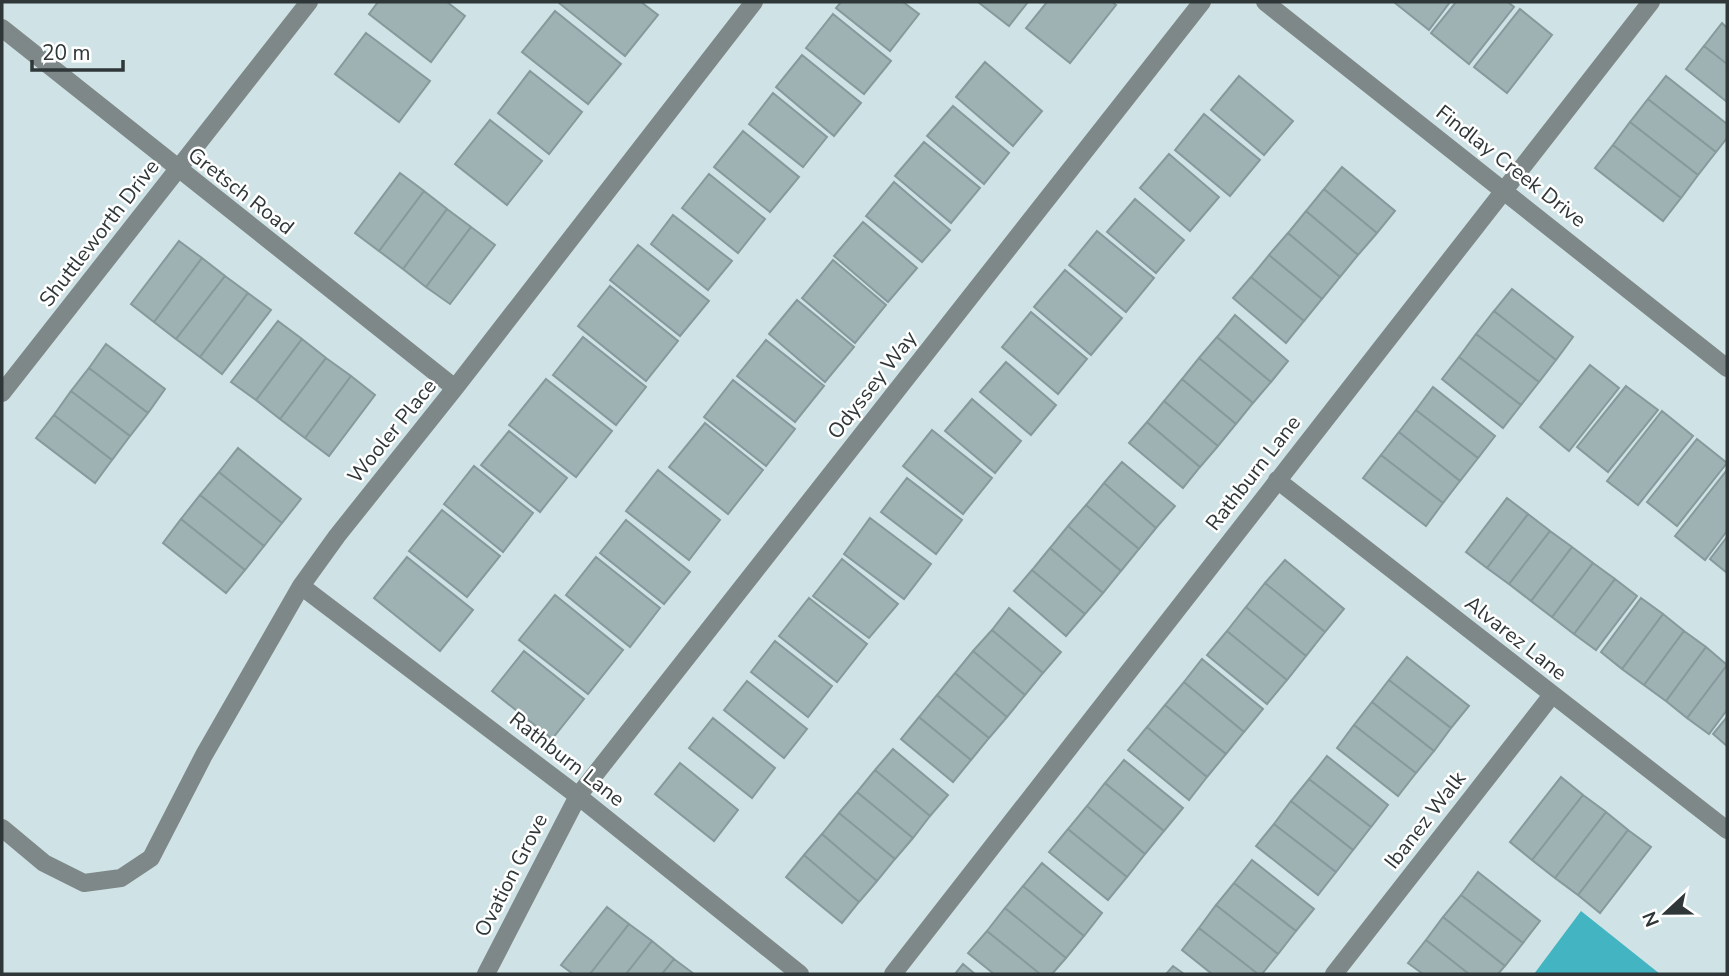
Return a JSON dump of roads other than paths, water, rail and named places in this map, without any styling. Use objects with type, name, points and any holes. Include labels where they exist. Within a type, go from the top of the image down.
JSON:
[{"type":"street","name":"Shuttleworth Drive","points":[[2,393],[309,2]]},
{"type":"street","name":"Wooler Place","points":[[2,828],[44,863],[84,883],[121,878],[151,858],[204,755],[302,586],[337,536],[754,2]]},
{"type":"street","name":"Odyssey Way","points":[[578,796],[1202,2]]},
{"type":"street","name":"Findlay Creek Drive","points":[[1265,2],[1727,368]]},
{"type":"street","name":"Rathburn Lane","points":[[892,974],[1651,2]]},
{"type":"street","name":"Gretsch Road","points":[[2,28],[455,388]]},
{"type":"street","name":"Alvarez Lane","points":[[1277,480],[1727,830]]},
{"type":"street","name":"Rathburn Lane","points":[[302,586],[578,796],[800,974]]},
{"type":"street","name":"Ibanez Walk","points":[[1334,974],[1552,695]]},
{"type":"street","name":"Ovation Grove","points":[[486,974],[578,796]]}]
